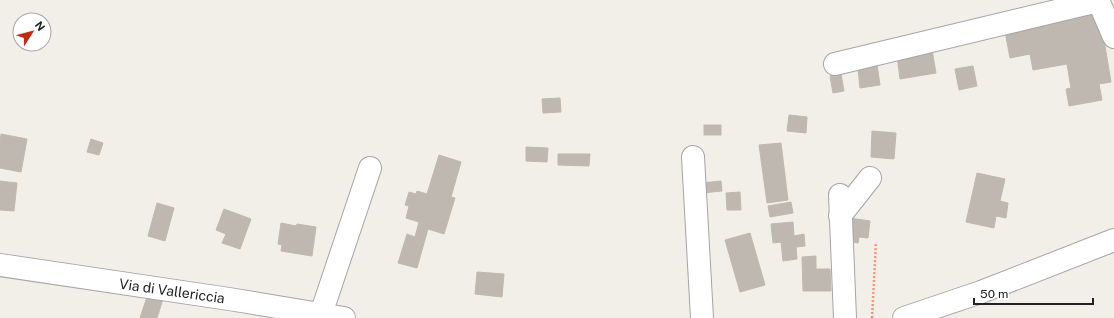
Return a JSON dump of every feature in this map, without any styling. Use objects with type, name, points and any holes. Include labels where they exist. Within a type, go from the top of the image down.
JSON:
[{"type":"street","points":[[834,64],[1098,1],[1114,37]]},
{"type":"street","points":[[693,157],[702,318]]},
{"type":"street","points":[[321,314],[370,168]]},
{"type":"street","points":[[845,318],[840,206],[870,178]]},
{"type":"street","points":[[904,318],[981,292],[1114,240]]},
{"type":"street","name":"Via di Vallericcia","points":[[0,265],[230,299],[344,318]]},
{"type":"path","points":[[872,318],[876,242]]},
{"type":"building","points":[[1091,11],[1105,46],[1111,82],[1099,84],[1102,100],[1069,106],[1066,89],[1071,88],[1067,64],[1033,70],[1030,54],[1010,58],[1004,26]]},
{"type":"building","points":[[932,50],[936,73],[900,79],[897,56]]},
{"type":"building","points":[[876,58],[880,85],[860,88],[858,69],[868,68],[866,59]]},
{"type":"building","points":[[973,66],[977,86],[959,90],[955,69]]},
{"type":"building","points":[[841,74],[844,91],[833,93],[830,76]]},
{"type":"building","points":[[560,98],[561,112],[543,113],[542,99]]},
{"type":"building","points":[[789,115],[807,117],[806,133],[787,131]]},
{"type":"building","points":[[704,125],[721,125],[721,135],[704,135]]},
{"type":"building","points":[[872,131],[896,133],[894,159],[871,157]]},
{"type":"building","points":[[1,134],[27,139],[21,172],[0,168]]},
{"type":"building","points":[[91,139],[103,143],[99,155],[87,152]]},
{"type":"building","points":[[781,143],[788,200],[767,203],[759,145]]},
{"type":"building","points":[[526,147],[548,148],[547,162],[526,161]]},
{"type":"building","points":[[558,154],[590,154],[589,166],[558,165]]},
{"type":"building","points":[[439,155],[461,162],[451,197],[455,198],[444,234],[428,229],[417,268],[398,263],[407,234],[415,237],[419,222],[406,218],[409,206],[405,205],[409,192],[416,194],[417,191],[427,194]]},
{"type":"building","points":[[977,173],[1005,179],[1000,201],[1008,203],[1006,218],[996,216],[994,228],[966,222]]},
{"type":"building","points":[[0,181],[17,183],[14,211],[0,210]]},
{"type":"building","points":[[721,181],[722,191],[702,193],[701,183]]},
{"type":"building","points":[[740,192],[741,210],[727,210],[726,193]]},
{"type":"building","points":[[791,202],[793,213],[770,217],[768,206]]},
{"type":"building","points":[[157,203],[174,208],[165,241],[148,236]]},
{"type":"building","points":[[224,209],[251,219],[240,249],[222,243],[226,234],[216,230]]},
{"type":"building","points":[[850,218],[870,221],[868,238],[859,237],[858,243],[847,241]]},
{"type":"building","points":[[793,222],[794,236],[804,234],[805,246],[796,247],[797,259],[783,261],[781,242],[773,243],[771,224]]},
{"type":"building","points":[[281,223],[296,226],[297,224],[316,227],[312,256],[281,251],[282,245],[278,244]]},
{"type":"building","points":[[750,233],[765,285],[740,292],[725,240]]},
{"type":"building","points":[[816,256],[816,269],[830,269],[831,291],[803,291],[802,257]]},
{"type":"building","points":[[477,272],[504,274],[502,297],[475,294]]},
{"type":"building","points":[[148,294],[163,299],[157,318],[140,318]]}]
